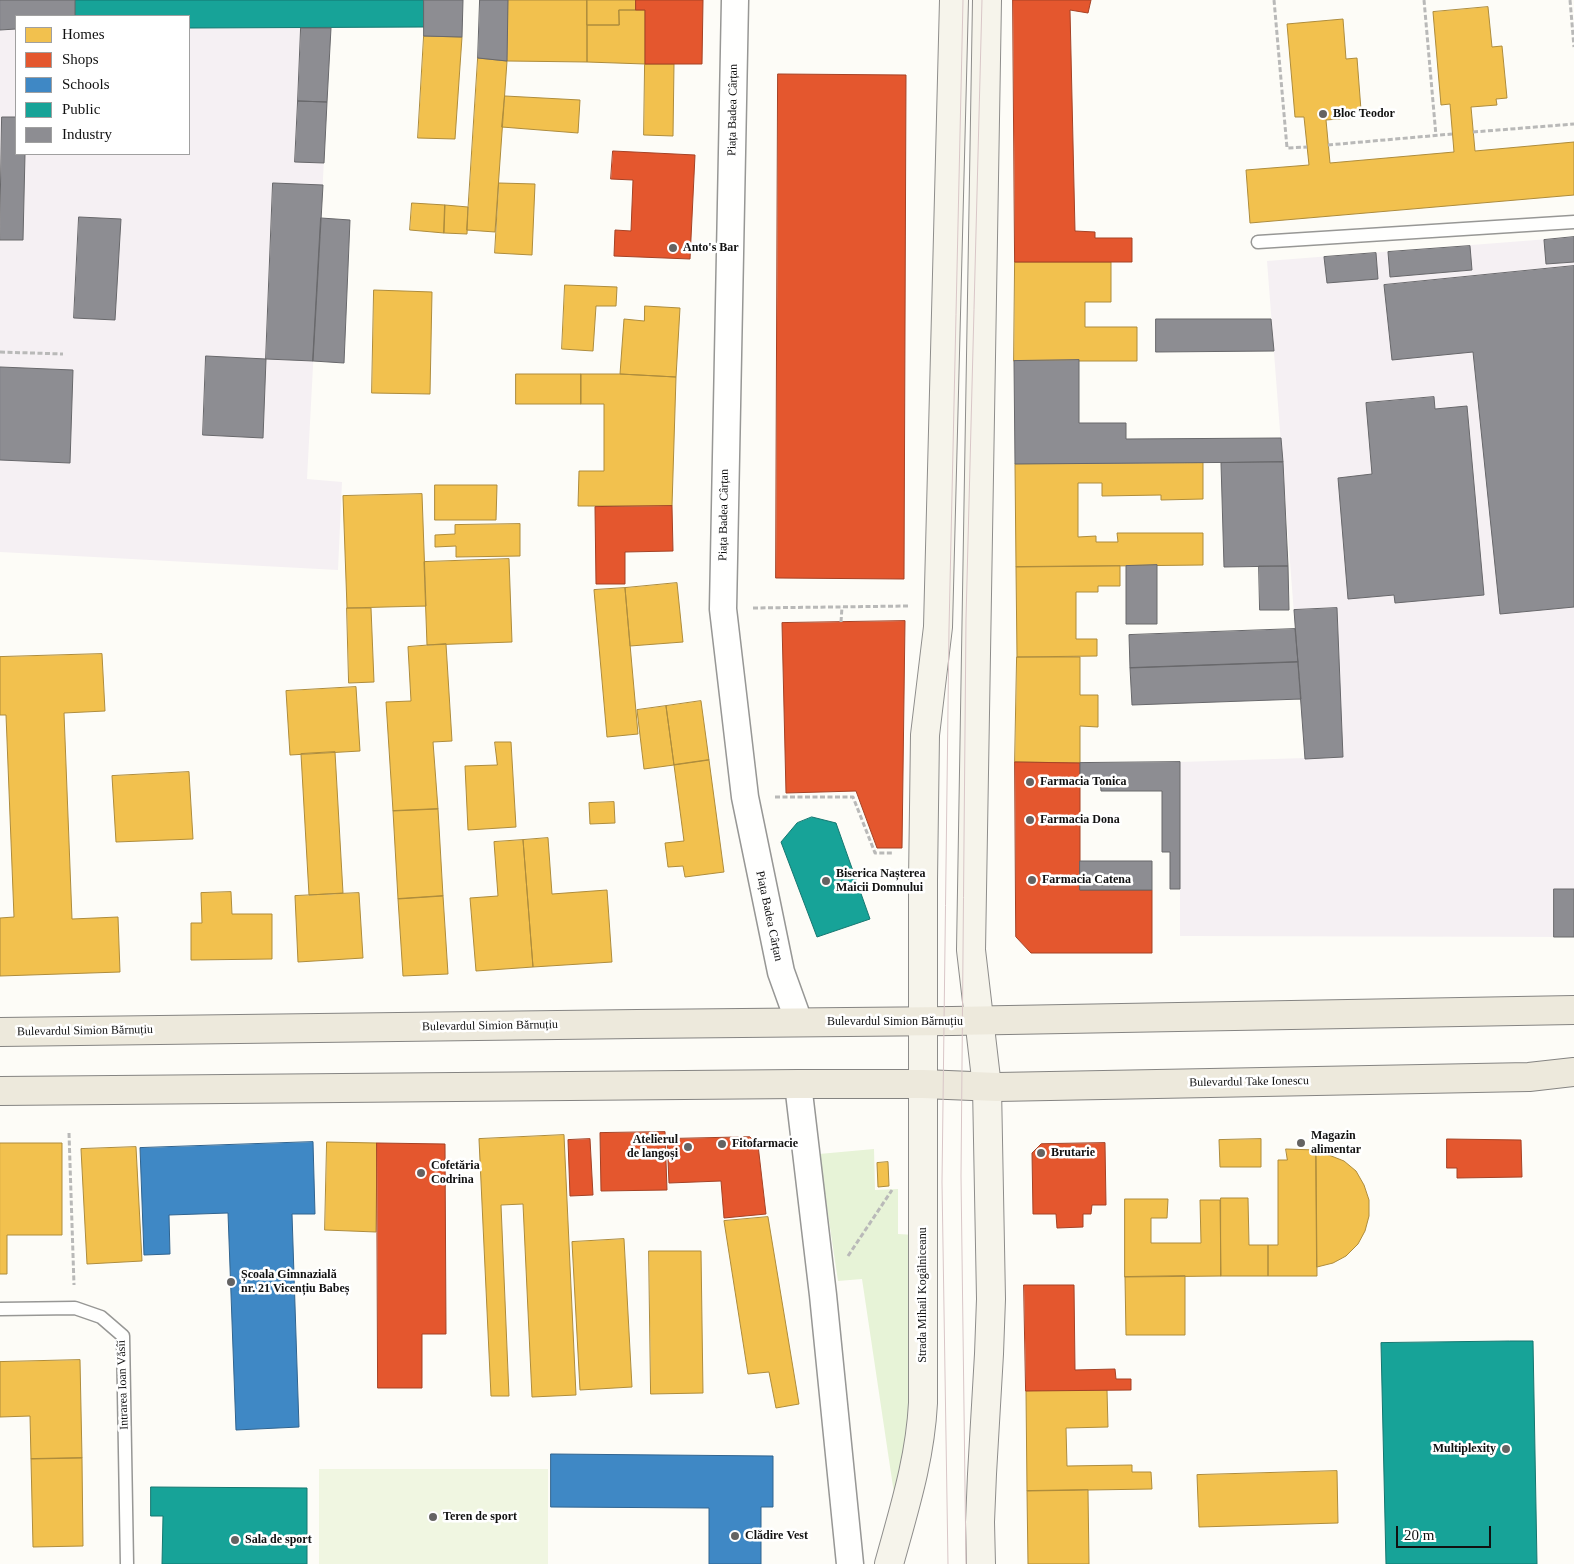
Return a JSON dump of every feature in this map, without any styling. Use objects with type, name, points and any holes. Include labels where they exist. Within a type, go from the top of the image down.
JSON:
[{"type":"main road","points":[[979,1021],[1574,1010]]},
{"type":"main road","name":"Bulevardul Simion Bărnuțiu","points":[[0,1032],[979,1021]]},
{"type":"main road","name":"Bulevardul Take Ionescu","points":[[923,1084],[987,1087],[1529,1076],[1574,1072]]},
{"type":"main road","points":[[0,1091],[923,1084]]},
{"type":"street","name":"Piața Badea Cârțan","points":[[735,0],[722,609],[745,797],[781,972],[799,1022]]},
{"type":"street","points":[[923,1022],[925,734],[938,627],[954,0]]},
{"type":"street","points":[[982,1564],[980,1522],[991,1299],[987,1087],[971,950],[987,0]]},
{"type":"street","name":"Strada Mihail Kogălniceanu","points":[[889,1564],[915,1469],[923,1419],[923,1022]]},
{"type":"street","points":[[798,1084],[823,1295],[850,1564]]},
{"type":"lane","points":[[1258,242],[1574,222]]},
{"type":"lane","name":"Intrarea Ioan Văsîi","points":[[0,1309],[75,1308],[101,1317],[123,1336],[127,1564]]},
{"type":"path","points":[[1274,0],[1287,148],[1307,146]]},
{"type":"path","points":[[1424,0],[1436,136]]},
{"type":"path","points":[[1570,0],[1574,47]]},
{"type":"path","points":[[1473,132],[1574,124]]},
{"type":"path","points":[[1328,145],[1452,134]]},
{"type":"path","points":[[0,352],[63,354]]},
{"type":"path","points":[[722,609],[910,606]]},
{"type":"path","points":[[841,622],[842,607]]},
{"type":"path","points":[[841,791],[841,796]]},
{"type":"path","points":[[745,797],[853,796],[875,853],[900,853]]},
{"type":"path","points":[[69,1133],[75,1308]]},
{"type":"path","points":[[823,1295],[892,1189]]},
{"type":"shaded area","points":[[0,0],[424,0],[424,27],[331,28],[307,479],[342,482],[338,570],[0,552]]},
{"type":"shaded area","points":[[1574,237],[1574,937],[1180,936],[1180,762],[1305,758],[1267,261]]},
{"type":"green space","points":[[874,1149],[875,1190],[898,1189],[898,1234],[915,1235],[915,1411],[895,1500],[862,1279],[838,1281],[819,1154]]},
{"type":"green space","name":"Teren de sport","points":[[319,1469],[548,1469],[548,1564],[319,1564]]},
{"type":"building: Homes","points":[[508,0],[587,0],[587,62],[507,61]]},
{"type":"building: Homes","points":[[587,0],[636,0],[636,10],[619,10],[619,25],[587,25]]},
{"type":"building: Homes","name":"Bloc Teodor","points":[[1488,7],[1492,47],[1502,46],[1507,98],[1496,99],[1497,105],[1471,107],[1475,151],[1574,142],[1574,195],[1250,223],[1246,170],[1309,165],[1304,117],[1295,117],[1287,24],[1343,19],[1346,59],[1357,58],[1361,110],[1351,111],[1351,118],[1326,120],[1330,163],[1454,152],[1450,104],[1441,105],[1433,12]]},
{"type":"building: Homes","points":[[619,10],[645,10],[645,64],[587,62],[587,25],[619,25]]},
{"type":"building: Homes","points":[[424,36],[462,37],[455,139],[418,138]]},
{"type":"building: Homes","points":[[478,58],[507,61],[495,232],[467,230]]},
{"type":"building: Homes","points":[[645,64],[674,64],[673,136],[644,135]]},
{"type":"building: Homes","points":[[505,96],[580,100],[578,133],[502,127]]},
{"type":"building: Homes","points":[[499,183],[535,184],[532,255],[495,253]]},
{"type":"building: Homes","points":[[412,203],[445,205],[444,233],[410,230]]},
{"type":"building: Homes","points":[[445,205],[468,207],[467,234],[444,233]]},
{"type":"building: Homes","points":[[1015,262],[1111,262],[1111,302],[1085,302],[1085,327],[1137,327],[1137,361],[1014,361]]},
{"type":"building: Homes","points":[[565,285],[617,287],[616,306],[596,306],[593,351],[562,349]]},
{"type":"building: Homes","points":[[374,290],[432,292],[430,394],[372,393]]},
{"type":"building: Homes","points":[[645,306],[680,308],[676,377],[620,374],[624,319],[644,321]]},
{"type":"building: Homes","points":[[516,374],[581,374],[581,404],[516,404]]},
{"type":"building: Homes","points":[[581,374],[676,377],[672,506],[578,506],[579,471],[604,471],[604,404],[581,404]]},
{"type":"building: Homes","points":[[1203,463],[1203,499],[1161,500],[1161,495],[1102,496],[1102,483],[1078,483],[1078,537],[1096,536],[1096,542],[1118,542],[1117,533],[1203,533],[1203,565],[1016,567],[1015,464]]},
{"type":"building: Homes","points":[[435,485],[497,485],[496,520],[435,520]]},
{"type":"building: Homes","points":[[422,494],[426,606],[347,608],[343,496]]},
{"type":"building: Homes","points":[[520,524],[520,556],[456,557],[456,546],[435,547],[435,535],[455,534],[455,525]]},
{"type":"building: Homes","points":[[509,559],[512,642],[427,645],[424,562]]},
{"type":"building: Homes","points":[[1120,566],[1120,586],[1098,586],[1098,592],[1076,592],[1076,639],[1097,639],[1097,656],[1017,657],[1016,567]]},
{"type":"building: Homes","points":[[677,583],[683,642],[630,646],[625,588]]},
{"type":"building: Homes","points":[[625,588],[638,734],[607,737],[594,590]]},
{"type":"building: Homes","points":[[347,608],[371,608],[374,682],[349,683]]},
{"type":"building: Homes","points":[[446,644],[452,741],[433,742],[438,809],[393,811],[386,702],[411,701],[408,647]]},
{"type":"building: Homes","points":[[102,654],[105,711],[64,713],[72,919],[118,917],[120,972],[0,976],[0,918],[14,917],[6,715],[0,715],[0,657]]},
{"type":"building: Homes","points":[[1017,657],[1080,657],[1080,695],[1098,695],[1098,727],[1080,726],[1080,763],[1015,762]]},
{"type":"building: Homes","points":[[356,687],[360,751],[290,755],[286,691]]},
{"type":"building: Homes","points":[[701,701],[709,760],[674,765],[666,706]]},
{"type":"building: Homes","points":[[666,706],[674,765],[644,769],[637,710]]},
{"type":"building: Homes","points":[[495,742],[511,742],[516,827],[468,830],[465,766],[497,765]]},
{"type":"building: Homes","points":[[335,752],[343,893],[309,895],[301,754]]},
{"type":"building: Homes","points":[[709,760],[724,872],[685,877],[683,866],[668,867],[665,843],[684,841],[674,765]]},
{"type":"building: Homes","points":[[189,772],[193,839],[116,842],[112,776]]},
{"type":"building: Homes","points":[[614,802],[615,823],[590,824],[589,803]]},
{"type":"building: Homes","points":[[438,809],[443,896],[398,899],[393,811]]},
{"type":"building: Homes","points":[[548,838],[552,894],[607,890],[612,962],[533,967],[523,840]]},
{"type":"building: Homes","points":[[523,840],[533,967],[476,971],[470,898],[498,896],[494,842]]},
{"type":"building: Homes","points":[[231,892],[232,914],[272,914],[272,959],[191,960],[191,923],[202,923],[201,893]]},
{"type":"building: Homes","points":[[359,893],[363,958],[298,962],[295,896]]},
{"type":"building: Homes","points":[[443,896],[448,974],[403,976],[398,899]]},
{"type":"building: Homes","points":[[564,1135],[576,1395],[532,1397],[523,1204],[501,1205],[509,1396],[491,1396],[479,1139]]},
{"type":"building: Homes","points":[[1261,1139],[1261,1167],[1220,1167],[1219,1140]]},
{"type":"building: Homes","points":[[327,1142],[377,1143],[376,1232],[325,1230]]},
{"type":"building: Homes","points":[[0,1143],[62,1143],[62,1235],[7,1235],[7,1274],[0,1274]]},
{"type":"building: Homes","points":[[136,1147],[142,1261],[87,1264],[81,1149]]},
{"type":"building: Homes","points":[[1286,1149],[1316,1150],[1317,1276],[1268,1276],[1268,1245],[1278,1245],[1278,1160],[1287,1160]]},
{"type":"building: Homes","points":[[1316,1150],[1344,1161],[1356,1171],[1364,1185],[1369,1200],[1369,1216],[1365,1231],[1358,1244],[1346,1256],[1333,1263],[1317,1267]]},
{"type":"building: Homes","points":[[888,1162],[889,1186],[878,1187],[877,1163]]},
{"type":"building: Homes","points":[[1221,1198],[1248,1198],[1249,1245],[1268,1245],[1268,1276],[1221,1276]]},
{"type":"building: Homes","points":[[1125,1199],[1168,1199],[1167,1218],[1151,1218],[1151,1243],[1201,1243],[1200,1200],[1220,1200],[1221,1276],[1125,1277]]},
{"type":"building: Homes","points":[[768,1217],[799,1404],[776,1408],[769,1372],[748,1374],[724,1221]]},
{"type":"building: Homes","points":[[624,1239],[632,1387],[580,1390],[572,1242]]},
{"type":"building: Homes","points":[[649,1251],[701,1251],[703,1393],[651,1394]]},
{"type":"building: Homes","points":[[1185,1276],[1185,1335],[1126,1335],[1125,1277]]},
{"type":"building: Homes","points":[[80,1360],[82,1458],[31,1459],[30,1416],[0,1417],[0,1362]]},
{"type":"building: Homes","points":[[1107,1390],[1108,1427],[1066,1428],[1067,1466],[1132,1465],[1132,1472],[1151,1472],[1152,1489],[1027,1491],[1026,1391]]},
{"type":"building: Homes","points":[[82,1458],[83,1546],[33,1547],[31,1459]]},
{"type":"building: Homes","points":[[1337,1471],[1338,1523],[1199,1527],[1197,1475]]},
{"type":"building: Homes","points":[[1088,1490],[1089,1564],[1028,1564],[1027,1491]]},
{"type":"building: Shops","points":[[636,0],[703,0],[702,64],[645,64],[645,10],[636,10]]},
{"type":"building: Shops","points":[[1013,0],[1091,0],[1088,13],[1070,10],[1075,231],[1095,232],[1095,238],[1132,238],[1132,262],[1015,262]]},
{"type":"building: Shops","points":[[778,74],[906,75],[904,579],[776,578]]},
{"type":"building: Shops","points":[[613,151],[695,155],[690,259],[614,256],[615,230],[631,231],[633,180],[611,179]]},
{"type":"building: Shops","points":[[672,506],[673,551],[625,552],[625,584],[596,584],[595,507]]},
{"type":"building: Shops","points":[[905,621],[902,848],[877,848],[856,791],[786,793],[782,623]]},
{"type":"building: Shops","points":[[1015,762],[1080,763],[1080,890],[1152,890],[1152,953],[1031,953],[1016,937]]},
{"type":"building: Shops","points":[[665,1132],[667,1190],[601,1191],[600,1133]]},
{"type":"building: Shops","points":[[750,1137],[758,1145],[766,1214],[724,1218],[721,1181],[669,1183],[667,1139]]},
{"type":"building: Shops","points":[[590,1139],[593,1195],[570,1196],[568,1140]]},
{"type":"building: Shops","points":[[1447,1139],[1521,1140],[1522,1177],[1457,1178],[1457,1168],[1447,1168]]},
{"type":"building: Shops","points":[[377,1143],[445,1144],[446,1334],[422,1334],[422,1388],[378,1388]]},
{"type":"building: Shops","points":[[1105,1143],[1106,1205],[1092,1205],[1091,1214],[1083,1214],[1083,1227],[1057,1228],[1056,1214],[1033,1214],[1032,1153],[1041,1144]]},
{"type":"building: Shops","points":[[1024,1285],[1074,1285],[1075,1370],[1115,1369],[1116,1379],[1131,1379],[1131,1390],[1026,1391]]},
{"type":"building: Schools","points":[[313,1142],[315,1214],[292,1214],[299,1427],[236,1430],[228,1213],[169,1215],[170,1254],[144,1255],[140,1148]]},
{"type":"building: Schools","name":"Clădire Vest","points":[[551,1454],[773,1456],[773,1507],[761,1507],[761,1564],[709,1564],[709,1508],[551,1507]]},
{"type":"building: Public","points":[[75,0],[424,0],[424,27],[190,28],[190,15],[75,15]]},
{"type":"building: Public","name":"Biserica Nașterea Maicii Domnului","points":[[812,817],[836,823],[870,919],[817,937],[781,842],[797,823]]},
{"type":"building: Public","points":[[1533,1341],[1537,1564],[1386,1564],[1381,1343]]},
{"type":"building: Public","name":"Sala de sport","points":[[151,1487],[307,1488],[307,1564],[162,1564],[163,1516],[151,1516]]},
{"type":"building: Industry","points":[[0,0],[75,0],[75,15],[15,15],[15,29],[0,30]]},
{"type":"building: Industry","points":[[424,0],[463,0],[462,37],[424,36]]},
{"type":"building: Industry","points":[[480,0],[508,0],[507,61],[478,58]]},
{"type":"building: Industry","points":[[301,28],[331,28],[327,102],[298,101]]},
{"type":"building: Industry","points":[[298,101],[327,102],[324,163],[295,162]]},
{"type":"building: Industry","points":[[2,117],[15,117],[15,155],[25,155],[23,240],[0,240]]},
{"type":"building: Industry","points":[[273,183],[323,185],[313,361],[266,359]]},
{"type":"building: Industry","points":[[79,217],[121,219],[115,320],[74,318]]},
{"type":"building: Industry","points":[[321,218],[350,220],[344,363],[313,361]]},
{"type":"building: Industry","points":[[1574,237],[1574,262],[1546,264],[1544,240]]},
{"type":"building: Industry","points":[[1470,246],[1472,270],[1390,277],[1388,252]]},
{"type":"building: Industry","points":[[1376,253],[1378,279],[1327,283],[1324,257]]},
{"type":"building: Industry","points":[[1574,266],[1574,607],[1500,614],[1473,352],[1392,360],[1384,285]]},
{"type":"building: Industry","points":[[1156,319],[1271,319],[1274,351],[1156,352]]},
{"type":"building: Industry","points":[[206,356],[266,359],[263,438],[203,435]]},
{"type":"building: Industry","points":[[1079,360],[1079,423],[1126,423],[1126,439],[1281,438],[1283,462],[1015,464],[1014,361]]},
{"type":"building: Industry","points":[[0,367],[73,370],[70,463],[0,460]]},
{"type":"building: Industry","points":[[1434,397],[1435,409],[1467,406],[1484,595],[1395,603],[1394,595],[1348,599],[1338,478],[1372,474],[1366,403]]},
{"type":"building: Industry","points":[[1283,462],[1288,566],[1224,567],[1221,463]]},
{"type":"building: Industry","points":[[1157,565],[1157,624],[1126,624],[1126,566]]},
{"type":"building: Industry","points":[[1259,566],[1288,566],[1289,610],[1260,610]]},
{"type":"building: Industry","points":[[1337,608],[1343,757],[1305,759],[1294,610]]},
{"type":"building: Industry","points":[[1295,629],[1298,662],[1130,668],[1129,635]]},
{"type":"building: Industry","points":[[1298,662],[1301,699],[1132,705],[1130,668]]},
{"type":"building: Industry","points":[[1180,762],[1180,889],[1170,889],[1170,852],[1162,852],[1162,791],[1101,791],[1100,781],[1080,780],[1080,763]]},
{"type":"building: Industry","points":[[1080,861],[1152,861],[1152,890],[1080,890]]},
{"type":"building: Industry","points":[[1554,889],[1574,889],[1574,937],[1554,937]]},
{"type":"tram line","points":[[948,1564],[942,1182],[949,629],[963,0]]},
{"type":"tram line","points":[[966,1564],[961,1176],[966,619],[982,0]]},
{"type":"place","name":"Bloc Teodor","points":[[1323,114]]},
{"type":"place","name":"Anto's Bar","points":[[673,248]]},
{"type":"place","name":"Farmacia Tonica","points":[[1030,782]]},
{"type":"place","name":"Farmacia Dona","points":[[1030,820]]},
{"type":"place","name":"Farmacia Catena","points":[[1032,880]]},
{"type":"place","name":"Biserica Nașterea Maicii Domnului","points":[[826,881]]},
{"type":"place","name":"Magazin alimentar","points":[[1301,1143]]},
{"type":"place","name":"Fitofarmacie","points":[[722,1144]]},
{"type":"place","name":"Atelierul de langoși","points":[[688,1147]]},
{"type":"place","name":"Brutarie","points":[[1041,1153]]},
{"type":"place","name":"Cofetăria Codrina","points":[[421,1173]]},
{"type":"place","name":"Școala Gimnazială nr. 21 Vicențiu Babeș","points":[[231,1282]]},
{"type":"place","name":"Multiplexity","points":[[1506,1449]]},
{"type":"place","name":"Teren de sport","points":[[433,1517]]},
{"type":"place","name":"Clădire Vest","points":[[735,1536]]},
{"type":"place","name":"Sala de sport","points":[[235,1540]]}]
